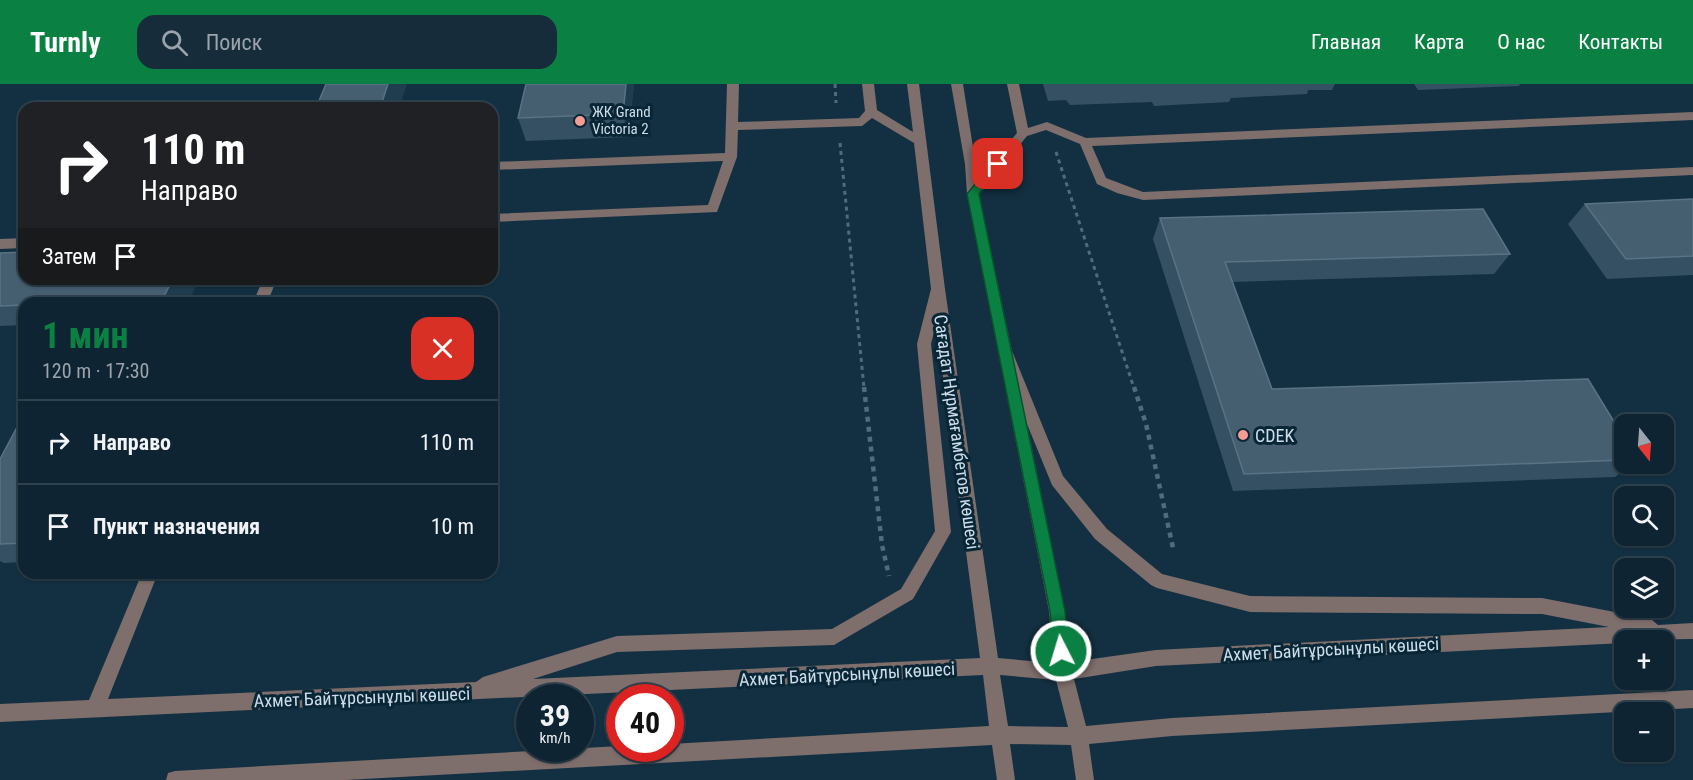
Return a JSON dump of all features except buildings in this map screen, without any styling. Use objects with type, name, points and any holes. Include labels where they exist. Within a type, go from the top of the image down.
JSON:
[{"type":"street","points":[[498,218],[713,209],[731,157],[733,84]]},
{"type":"street","points":[[732,126],[862,123],[871,112],[868,84]]},
{"type":"street","name":"Сағадат Нұрмағамбетов көшесі","points":[[913,84],[938,289],[1006,780]]},
{"type":"street","points":[[957,84],[971,164],[973,194],[1057,611],[1063,672],[1079,736],[1085,780]]},
{"type":"street","points":[[1013,84],[1023,133]]},
{"type":"street","points":[[871,112],[921,142]]},
{"type":"street","points":[[973,194],[1023,133],[1047,126],[1084,142],[1693,116]]},
{"type":"street","points":[[1084,142],[1101,180],[1121,190],[1143,196],[1693,171]]},
{"type":"street","points":[[498,166],[731,157]]},
{"type":"street","points":[[0,244],[18,243]]},
{"type":"street","points":[[461,693],[618,644],[834,637],[907,594],[943,532],[924,344],[938,289]]},
{"type":"street","points":[[1006,353],[1057,480],[1101,534],[1157,580],[1250,604],[1542,606],[1675,632]]},
{"type":"street","points":[[95,708],[148,579]]},
{"type":"street","name":"Ахмет Байтұрсынұлы көшесі","points":[[0,713],[461,693],[990,666],[1063,672],[1156,658],[1693,631]]},
{"type":"street","points":[[175,780],[1000,735],[1079,736],[1184,726],[1693,699]]},
{"type":"path","points":[[835,84],[861,365],[882,545],[890,583]]},
{"type":"path","points":[[1047,126],[1146,424],[1173,548]]},
{"type":"place","name":"ЖК Grand Victoria 2","points":[[580,121]]},
{"type":"place","name":"CDEK","points":[[1243,435]]},
{"type":"route","points":[[998,164],[973,194],[1057,611],[1061,651]]}]
